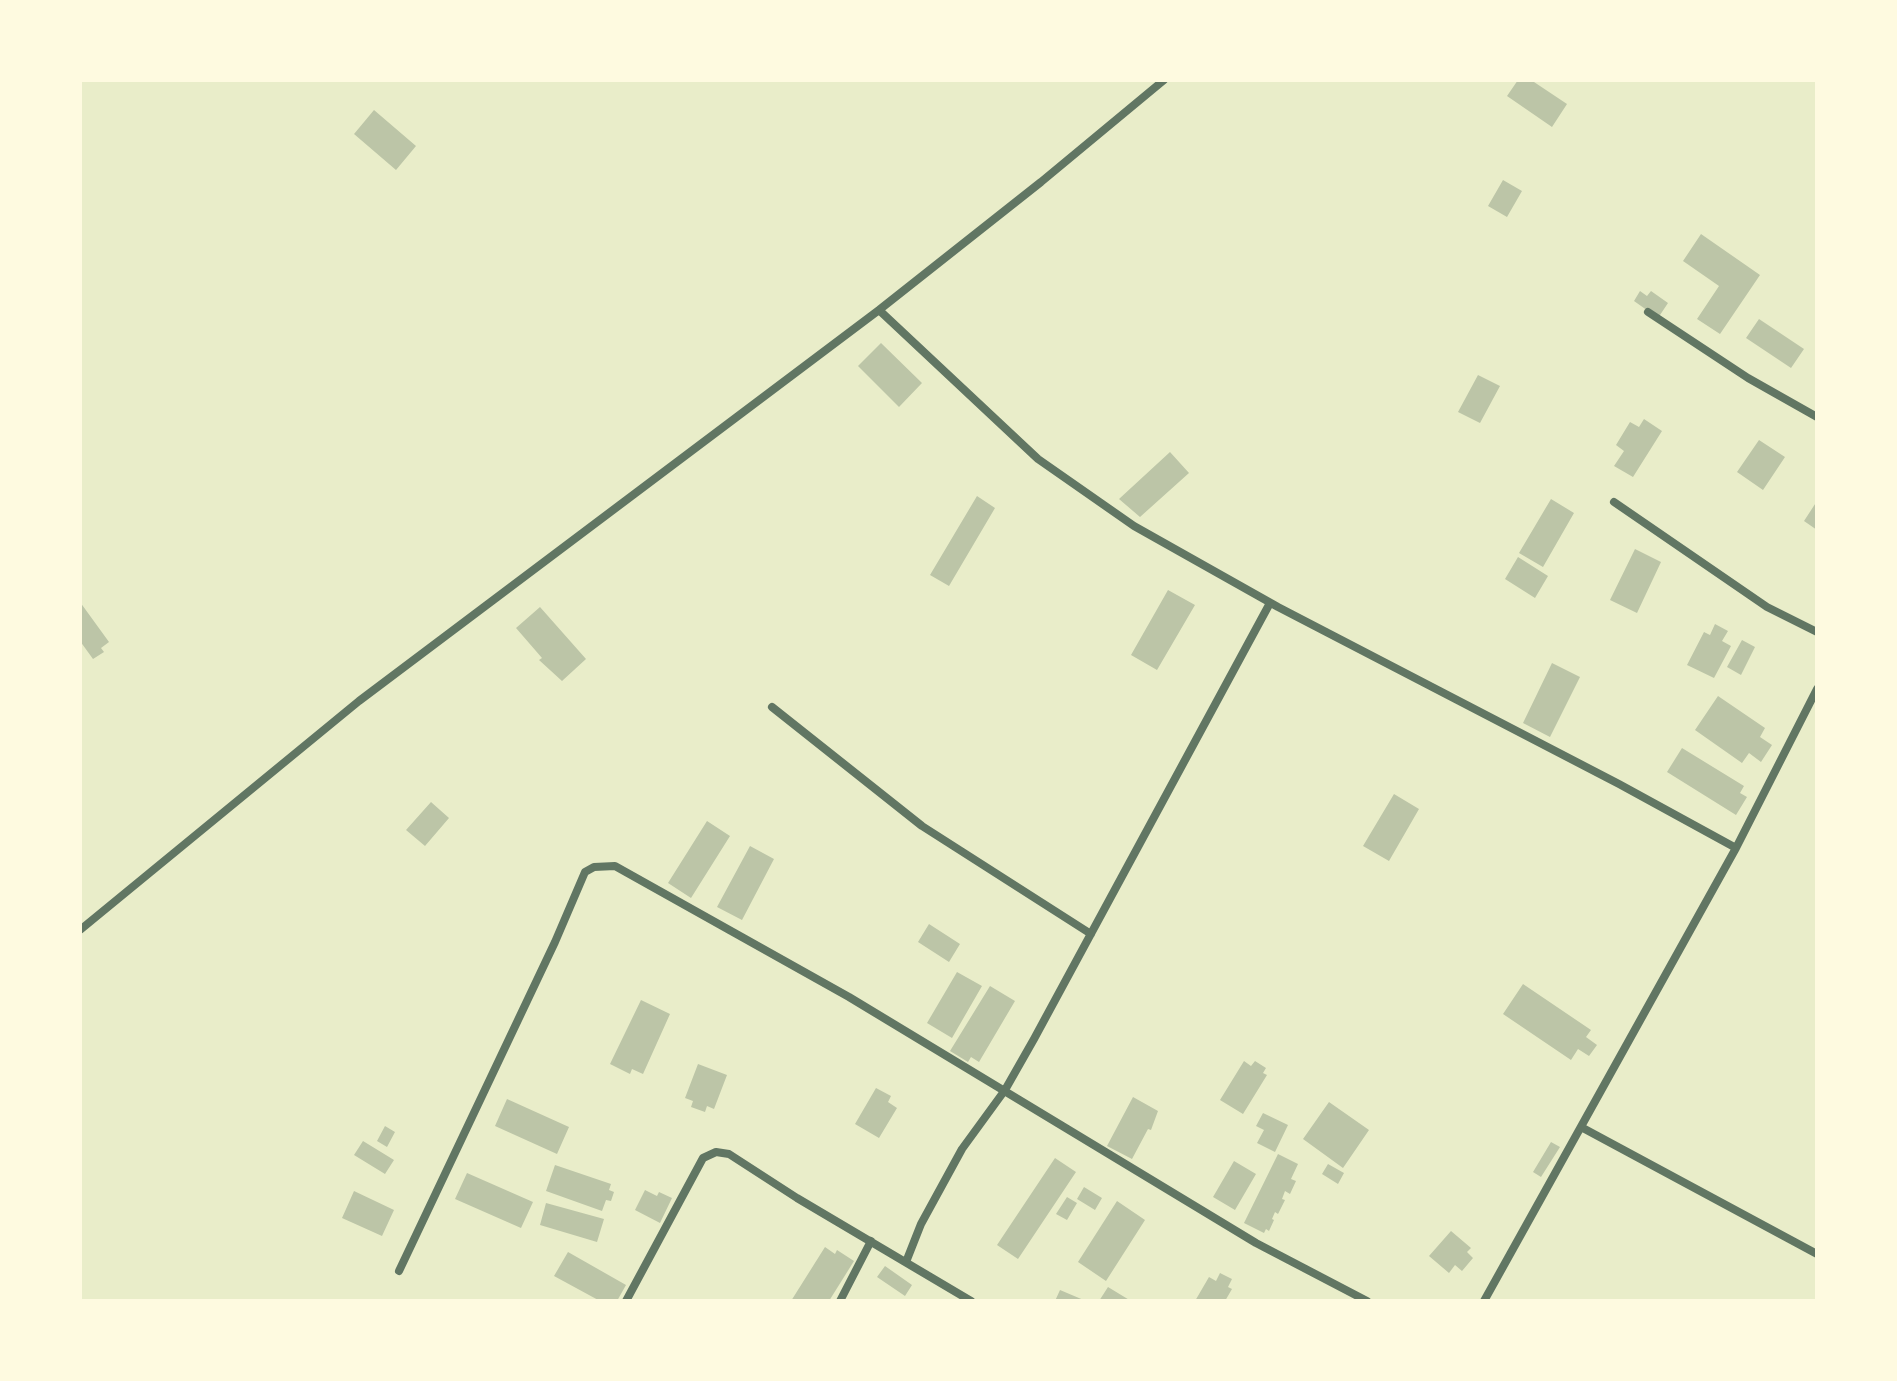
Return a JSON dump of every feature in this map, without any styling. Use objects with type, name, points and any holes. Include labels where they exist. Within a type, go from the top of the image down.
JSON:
[{"type":"street","points":[[80,930],[359,701],[879,310],[1164,80]]},
{"type":"street","points":[[879,310],[1038,459],[1134,526],[1270,603],[1736,848]]},
{"type":"street","points":[[1648,312],[1748,378],[1817,417]]},
{"type":"street","points":[[1614,502],[1767,607],[1817,632]]},
{"type":"street","points":[[906,1262],[921,1224],[962,1149],[1005,1090],[1270,603]]},
{"type":"street","points":[[1484,1301],[1736,848],[1817,689]]},
{"type":"street","points":[[772,707],[922,826],[1091,934]]},
{"type":"street","points":[[399,1271],[585,872],[594,867],[615,866],[849,997],[1256,1243],[1367,1301]]},
{"type":"street","points":[[1581,1127],[1817,1254]]},
{"type":"street","points":[[626,1301],[703,1158],[716,1152],[729,1154],[971,1301]]},
{"type":"street","points":[[840,1301],[871,1241]]},
{"type":"building","points":[[1518,80],[1531,80],[1567,104],[1552,127],[1507,96]]},
{"type":"building","points":[[374,110],[416,146],[396,170],[354,134]]},
{"type":"building","points":[[1503,180],[1522,191],[1507,217],[1488,206]]},
{"type":"building","points":[[1701,234],[1760,275],[1720,334],[1697,319],[1719,286],[1683,261]]},
{"type":"building","points":[[1640,291],[1647,296],[1651,291],[1668,303],[1658,318],[1634,301]]},
{"type":"building","points":[[1759,319],[1804,349],[1791,368],[1746,338]]},
{"type":"building","points":[[881,343],[922,383],[899,407],[858,366]]},
{"type":"building","points":[[1478,375],[1500,386],[1480,423],[1458,412]]},
{"type":"building","points":[[1644,419],[1662,431],[1633,477],[1614,466],[1624,451],[1616,445],[1630,422],[1639,427]]},
{"type":"building","points":[[1759,440],[1785,457],[1763,490],[1737,472]]},
{"type":"building","points":[[1170,452],[1189,473],[1140,517],[1119,499]]},
{"type":"building","points":[[977,496],[995,508],[949,586],[930,575]]},
{"type":"building","points":[[1551,499],[1574,513],[1543,567],[1519,553]]},
{"type":"building","points":[[1817,501],[1817,530],[1804,521]]},
{"type":"building","points":[[1635,549],[1661,562],[1637,613],[1610,600]]},
{"type":"building","points":[[1518,557],[1548,576],[1535,598],[1505,579]]},
{"type":"building","points":[[1168,590],[1195,605],[1157,670],[1131,655]]},
{"type":"building","points":[[80,602],[109,642],[101,648],[104,652],[93,659],[80,641]]},
{"type":"building","points":[[540,607],[586,659],[562,681],[539,660],[542,658],[516,628]]},
{"type":"building","points":[[1715,624],[1728,631],[1722,641],[1731,646],[1714,678],[1687,665],[1704,632],[1710,635]]},
{"type":"building","points":[[1742,640],[1755,647],[1741,675],[1727,667]]},
{"type":"building","points":[[1552,663],[1580,677],[1550,737],[1523,723]]},
{"type":"building","points":[[1718,696],[1765,728],[1760,737],[1772,745],[1761,762],[1749,753],[1742,763],[1695,730]]},
{"type":"building","points":[[1682,748],[1744,786],[1740,793],[1747,797],[1736,815],[1667,772]]},
{"type":"building","points":[[1394,794],[1419,809],[1389,861],[1363,846]]},
{"type":"building","points":[[431,802],[449,818],[425,846],[406,830]]},
{"type":"building","points":[[707,821],[730,836],[691,898],[668,883]]},
{"type":"building","points":[[750,846],[774,859],[742,920],[717,907]]},
{"type":"building","points":[[929,924],[960,944],[949,962],[918,942]]},
{"type":"building","points":[[957,972],[982,986],[952,1038],[927,1023]]},
{"type":"building","points":[[1523,984],[1591,1030],[1586,1037],[1597,1045],[1589,1056],[1578,1049],[1571,1060],[1503,1014]]},
{"type":"building","points":[[990,986],[1015,1001],[979,1062],[971,1057],[968,1062],[950,1051]]},
{"type":"building","points":[[641,1000],[670,1014],[643,1074],[632,1069],[630,1074],[610,1064]]},
{"type":"building","points":[[1244,1061],[1251,1066],[1255,1061],[1266,1068],[1263,1073],[1267,1075],[1243,1114],[1220,1100]]},
{"type":"building","points":[[698,1064],[727,1075],[714,1109],[707,1106],[705,1112],[691,1107],[693,1101],[685,1098]]},
{"type":"building","points":[[876,1088],[891,1096],[888,1102],[897,1108],[879,1138],[855,1124]]},
{"type":"building","points":[[1133,1097],[1158,1111],[1151,1130],[1148,1129],[1132,1159],[1107,1146]]},
{"type":"building","points":[[507,1099],[569,1127],[557,1154],[495,1126]]},
{"type":"building","points":[[1329,1102],[1369,1130],[1343,1168],[1303,1139]]},
{"type":"building","points":[[1263,1113],[1288,1125],[1275,1152],[1257,1143],[1264,1130],[1256,1126]]},
{"type":"building","points":[[385,1126],[395,1132],[387,1147],[377,1141]]},
{"type":"building","points":[[363,1141],[394,1160],[385,1174],[354,1155]]},
{"type":"building","points":[[1551,1142],[1560,1147],[1541,1177],[1533,1172]]},
{"type":"building","points":[[1278,1154],[1298,1164],[1291,1179],[1296,1181],[1290,1194],[1285,1191],[1282,1199],[1285,1200],[1278,1214],[1275,1212],[1269,1231],[1266,1229],[1264,1233],[1244,1223]]},
{"type":"building","points":[[1055,1158],[1076,1172],[1018,1259],[997,1245]]},
{"type":"building","points":[[1234,1161],[1256,1174],[1235,1210],[1213,1197]]},
{"type":"building","points":[[1328,1164],[1344,1173],[1338,1184],[1322,1174]]},
{"type":"building","points":[[555,1165],[611,1184],[609,1190],[614,1192],[611,1201],[606,1200],[602,1211],[546,1191]]},
{"type":"building","points":[[467,1173],[533,1202],[521,1228],[455,1199]]},
{"type":"building","points":[[1084,1187],[1102,1198],[1095,1210],[1077,1199]]},
{"type":"building","points":[[645,1190],[672,1198],[660,1223],[635,1210]]},
{"type":"building","points":[[354,1191],[394,1210],[382,1236],[342,1218]]},
{"type":"building","points":[[1067,1197],[1077,1203],[1067,1220],[1056,1214]]},
{"type":"building","points":[[1117,1201],[1145,1220],[1106,1281],[1078,1262]]},
{"type":"building","points":[[546,1203],[604,1219],[597,1242],[540,1225]]},
{"type":"building","points":[[1451,1231],[1471,1248],[1467,1252],[1473,1258],[1462,1271],[1455,1265],[1449,1273],[1429,1256]]},
{"type":"building","points":[[825,1247],[835,1254],[837,1250],[854,1261],[829,1301],[791,1301]]},
{"type":"building","points":[[568,1252],[626,1285],[617,1301],[600,1301],[554,1276]]},
{"type":"building","points":[[885,1266],[912,1285],[905,1296],[877,1277]]},
{"type":"building","points":[[1220,1273],[1232,1279],[1228,1287],[1232,1289],[1225,1301],[1195,1301],[1209,1277],[1216,1281]]},
{"type":"building","points":[[1108,1287],[1131,1301],[1099,1301]]},
{"type":"building","points":[[1060,1290],[1086,1301],[1055,1301]]}]
